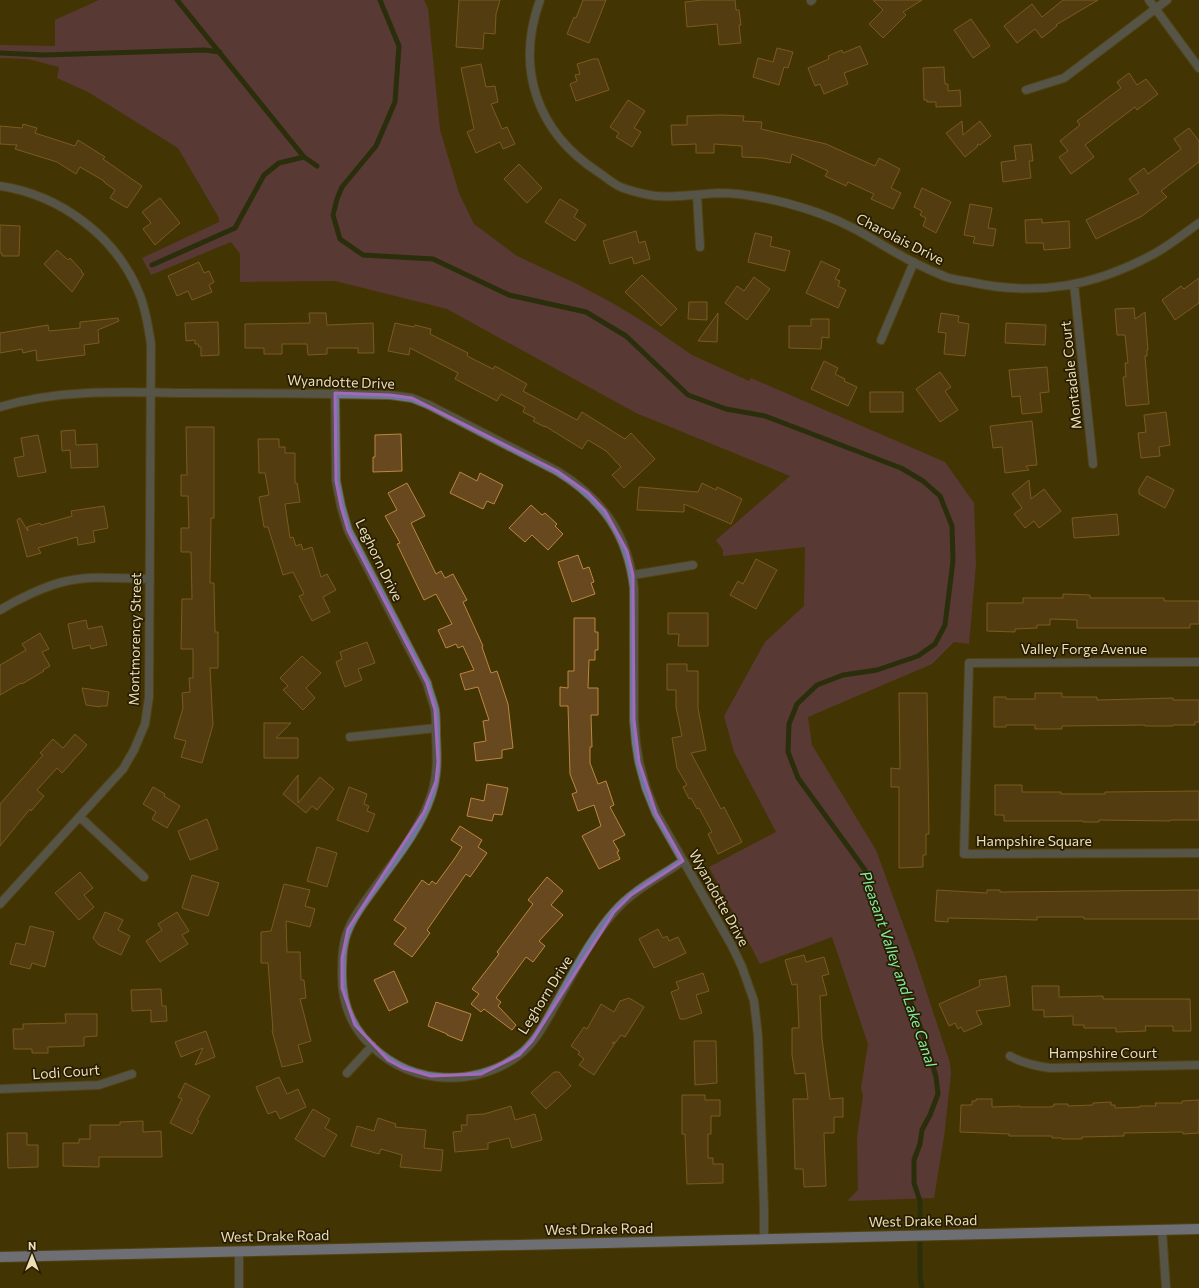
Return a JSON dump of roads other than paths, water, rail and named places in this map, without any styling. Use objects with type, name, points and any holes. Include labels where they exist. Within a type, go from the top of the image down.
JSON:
[{"type":"main road","name":"West Drake Road","points":[[0,1257],[1199,1228]]},
{"type":"street","name":"Charolais Drive","points":[[540,0],[534,17],[530,48],[533,84],[540,107],[552,128],[567,147],[585,163],[622,188],[656,196],[721,193],[756,197],[785,203],[820,213],[852,227],[914,262],[946,277],[994,287],[1021,289],[1049,288],[1099,278],[1152,255],[1199,223]]},
{"type":"street","points":[[1149,0],[1199,68]]},
{"type":"street","points":[[1026,90],[1064,78],[1167,0]]},
{"type":"street","name":"Montmorency Street","points":[[0,186],[32,193],[60,205],[84,222],[113,249],[130,273],[139,293],[146,315],[151,344],[149,697],[145,724],[134,750],[123,770],[0,904]]},
{"type":"street","points":[[697,195],[700,247]]},
{"type":"street","points":[[881,340],[914,262]]},
{"type":"street","name":"Montadale Court","points":[[1074,284],[1093,464]]},
{"type":"street","name":"Wyandotte Drive","points":[[0,407],[40,397],[75,393],[390,394],[412,398],[429,404],[558,471],[588,493],[605,511],[616,528],[626,551],[633,575],[634,720],[639,762],[646,788],[656,813],[732,946],[742,967],[754,1001],[759,1055],[764,1239]]},
{"type":"street","name":"Leghorn Drive","points":[[335,394],[336,481],[340,506],[348,530],[426,683],[435,710],[438,762],[436,781],[424,812],[410,837],[361,907],[348,929],[342,958],[342,988],[348,1009],[363,1037],[388,1060],[403,1068],[431,1076],[446,1078],[462,1077],[481,1074],[501,1066],[519,1055],[532,1041],[547,1019],[598,933],[614,912],[631,895],[683,861]]},
{"type":"street","points":[[633,575],[693,565]]},
{"type":"street","points":[[0,610],[39,591],[67,581],[95,578],[150,578]]},
{"type":"street","name":"Valley Forge Avenue","points":[[969,662],[1199,662]]},
{"type":"street","name":"Hampshire Square","points":[[969,662],[964,854],[1199,853]]},
{"type":"street","points":[[350,737],[436,728]]},
{"type":"street","points":[[80,817],[144,877]]},
{"type":"street","points":[[347,1073],[372,1046]]},
{"type":"street","name":"Hampshire Court","points":[[1010,1056],[1033,1066],[1050,1068],[1199,1065]]},
{"type":"street","name":"Lodi Court","points":[[0,1089],[99,1085],[132,1074]]},
{"type":"street","points":[[1162,1229],[1166,1288]]},
{"type":"street","points":[[239,1251],[239,1288]]},
{"type":"waterway","points":[[177,0],[304,157],[317,166]]},
{"type":"waterway","name":"Pleasant Valley and Lake Canal","points":[[380,0],[399,46],[395,102],[376,146],[342,187],[337,199],[333,215],[340,239],[363,255],[433,259],[509,295],[586,312],[626,336],[688,395],[726,409],[765,416],[901,468],[923,481],[940,496],[952,526],[953,561],[945,625],[935,644],[918,656],[877,670],[843,675],[817,685],[797,704],[789,724],[788,752],[798,778],[865,870],[879,919],[926,1042],[936,1077],[938,1094],[930,1115],[922,1130],[920,1144],[914,1160],[914,1183],[920,1201],[920,1277],[922,1288]]},
{"type":"waterway","points":[[0,53],[44,55],[204,50],[220,52]]},
{"type":"waterway","points":[[152,265],[235,228],[264,175],[279,163],[304,157]]}]
